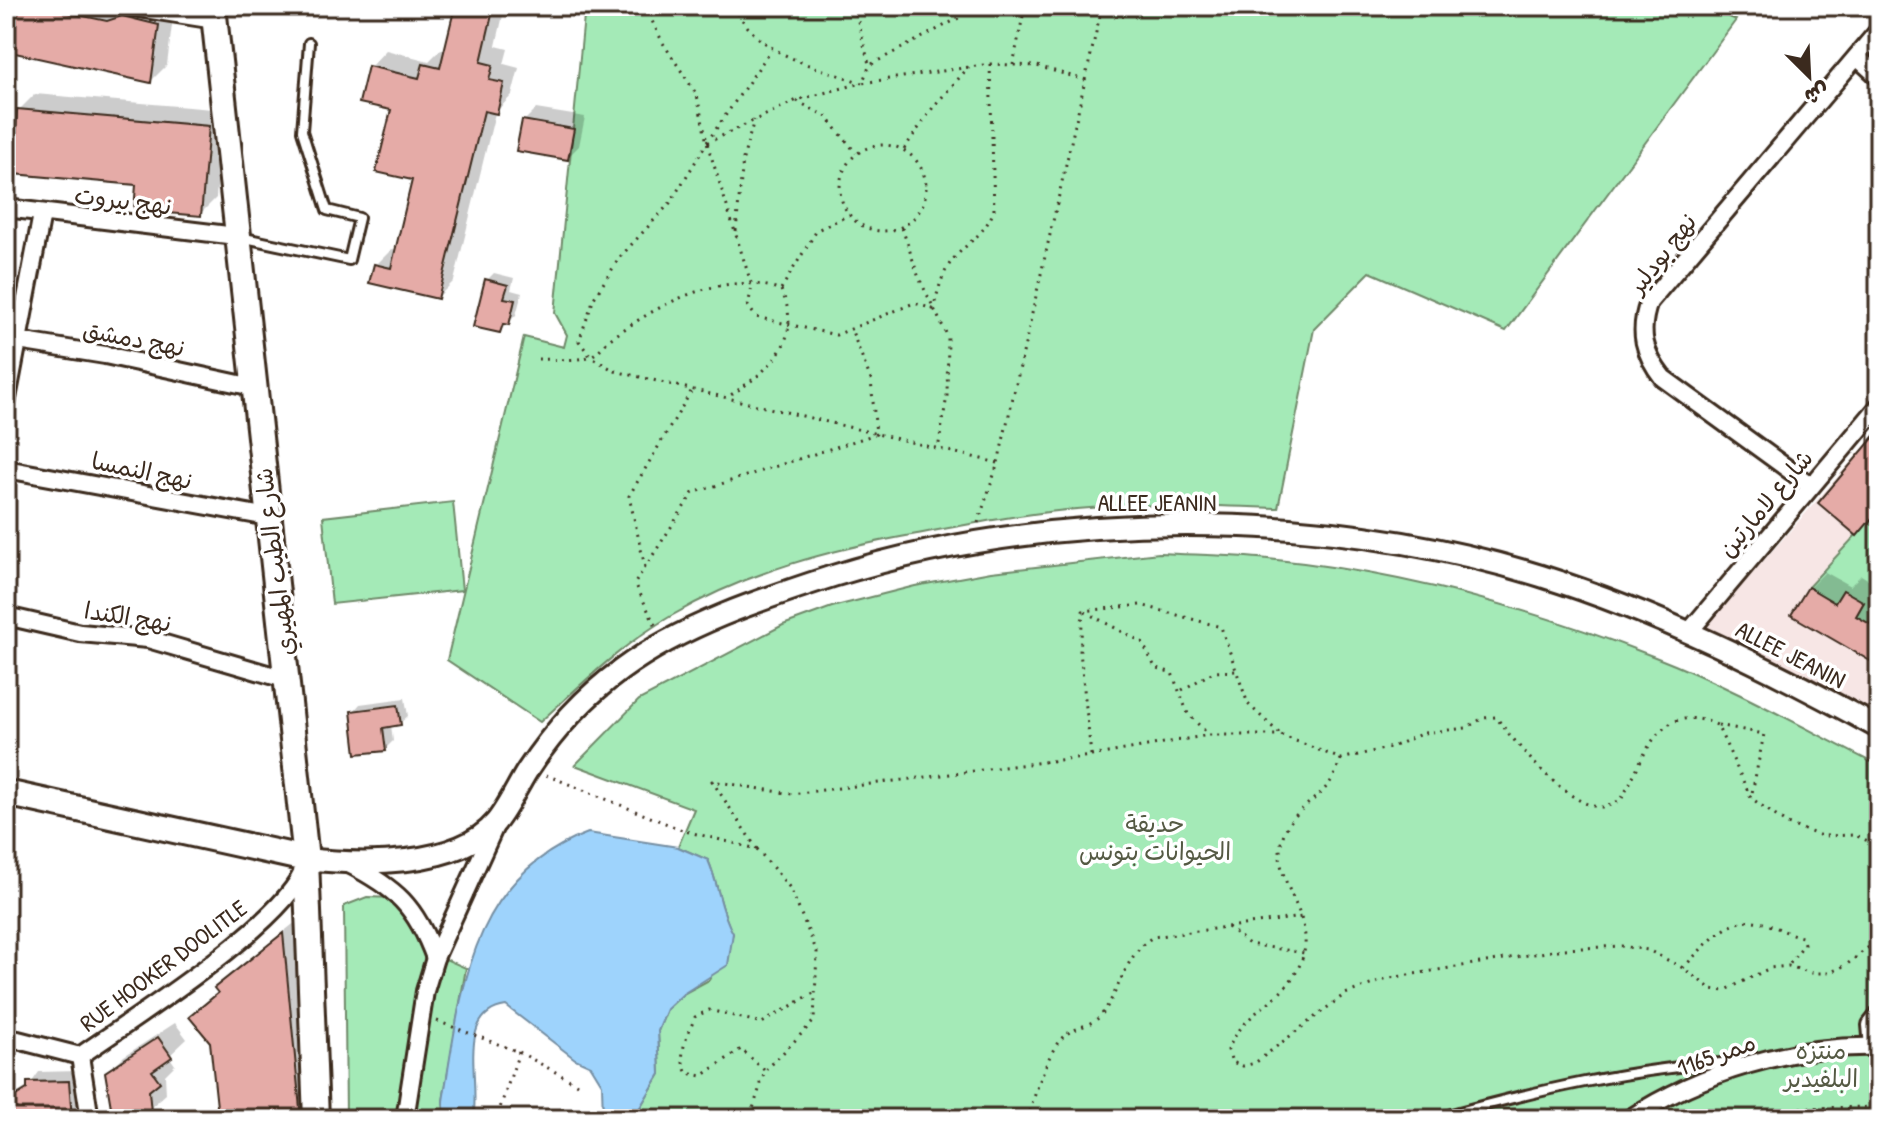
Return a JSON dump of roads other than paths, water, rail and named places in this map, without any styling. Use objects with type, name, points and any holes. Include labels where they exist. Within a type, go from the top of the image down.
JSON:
[{"type":"main road","name":"شارع الطيب المهيري","points":[[214,13],[306,859],[316,1119]]},
{"type":"main road","points":[[6,793],[306,859]]},
{"type":"street","points":[[126,6],[214,13]]},
{"type":"street","name":"نهج بودلير","points":[[1810,485],[1663,378],[1645,347],[1643,317],[1649,302],[1879,30]]},
{"type":"street","points":[[1857,57],[1879,77]]},
{"type":"street","name":"نهج بيروت","points":[[6,208],[236,236]]},
{"type":"street","points":[[6,404],[11,340],[42,214]]},
{"type":"street","name":"نهج دمشق","points":[[11,340],[105,355],[253,387]]},
{"type":"street","name":"شارع لامارتين","points":[[1689,632],[1879,406]]},
{"type":"street","name":"نهج النمسا","points":[[6,469],[269,517]]},
{"type":"street","name":"ALLEE JEANIN","points":[[497,821],[529,768],[583,702],[621,670],[664,643],[776,594],[917,553],[972,541],[1077,529],[1160,526],[1274,530],[1395,543],[1542,577],[1689,632],[1879,728]]},
{"type":"street","name":"نهج الكندا","points":[[6,616],[80,633],[148,639],[288,680]]},
{"type":"street","points":[[306,859],[347,863],[431,856],[476,838],[497,821]]},
{"type":"street","points":[[405,1119],[420,1013],[435,958],[497,821]]},
{"type":"street","name":"RUE HOOKER DOOLITLE","points":[[90,1119],[80,1056],[255,929],[282,904],[302,874],[306,859]]},
{"type":"street","points":[[347,863],[379,880],[406,901],[419,919],[435,958]]},
{"type":"street","points":[[1876,1047],[1871,1025],[1879,1015]]},
{"type":"street","points":[[6,1037],[80,1056]]},
{"type":"street","name":"ممر 1165","points":[[1629,1119],[1689,1087],[1769,1061],[1806,1052],[1876,1047]]},
{"type":"lane","points":[[236,236],[349,260],[359,218],[327,210],[302,131],[309,43]]},
{"type":"lane","points":[[1434,1119],[1527,1093],[1674,1066],[1769,1061]]},
{"type":"water","points":[[588,833],[678,847],[708,860],[733,933],[728,965],[683,994],[667,1009],[658,1031],[660,1074],[633,1119],[603,1119],[602,1084],[591,1066],[575,1059],[506,1006],[490,1011],[480,1021],[475,1035],[473,1119],[445,1119],[443,1101],[466,980],[478,943],[495,908],[518,878],[549,852]]},
{"type":"park label","name":"حديقة الحيوانات بتونس","points":[[1155,837]]},
{"type":"park label","name":"منتزه البلفيدير","points":[[1821,1064]]}]
